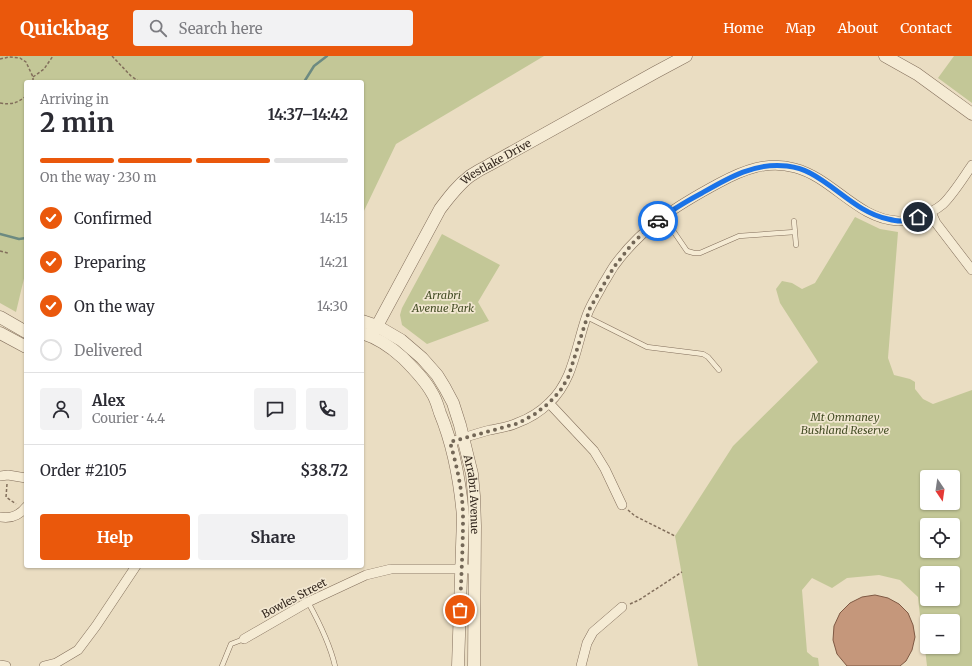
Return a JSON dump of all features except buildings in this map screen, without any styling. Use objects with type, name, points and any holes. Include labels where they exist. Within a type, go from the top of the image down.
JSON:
[{"type":"street","name":"Westlake Drive","points":[[370,331],[440,209],[459,185],[470,176],[686,56]]},
{"type":"street","points":[[885,56],[917,74],[972,114]]},
{"type":"street","points":[[450,442],[519,423],[535,414],[549,403],[560,391],[568,378],[590,308],[614,267],[632,244],[663,216],[684,202],[728,178],[745,170],[769,165],[794,167],[810,172],[865,210],[879,217],[900,221],[931,212],[943,204],[972,165]]},
{"type":"street","points":[[931,212],[936,222],[972,270]]},
{"type":"street","points":[[0,317],[24,331]]},
{"type":"street","name":"Arrabri Avenue","points":[[370,331],[401,340],[422,358],[438,375],[446,388],[453,403],[460,425],[472,474],[474,496],[474,666]]},
{"type":"street","name":"Arrabri Avenue","points":[[370,331],[393,349],[415,370],[432,394],[445,424],[457,468],[463,517],[458,666]]},
{"type":"street","points":[[0,333],[24,346]]},
{"type":"street","points":[[549,403],[594,451],[605,469],[622,505]]},
{"type":"street","points":[[4,475],[24,478]]},
{"type":"street","points":[[0,517],[13,517],[20,514],[24,510]]},
{"type":"street","points":[[44,666],[56,663],[78,650],[135,568]]},
{"type":"street","points":[[363,568],[366,575]]},
{"type":"street","name":"Bowles Street","points":[[244,639],[308,602],[366,575],[391,569],[474,570]]},
{"type":"street","points":[[581,666],[587,643],[593,632],[622,607]]},
{"type":"street","points":[[0,665],[6,666]]},
{"type":"lane","points":[[663,216],[687,251],[700,254],[739,236],[795,232]]},
{"type":"lane","points":[[794,221],[796,245]]},
{"type":"lane","points":[[587,317],[647,347],[703,354],[708,357],[719,370]]},
{"type":"lane","points":[[308,602],[333,654],[335,666]]},
{"type":"lane","points":[[222,666],[231,644],[244,639]]},
{"type":"path","points":[[0,59],[9,57],[20,58],[26,62],[33,77],[44,69],[53,56]]},
{"type":"path","points":[[112,56],[131,76],[137,80]]},
{"type":"path","points":[[0,103],[9,105],[24,98]]},
{"type":"path","points":[[0,251],[8,253]]},
{"type":"path","points":[[4,475],[6,497],[24,508]]},
{"type":"path","points":[[622,505],[635,516],[675,536]]},
{"type":"path","points":[[622,607],[639,600],[682,572]]},
{"type":"green space","points":[[0,56],[544,56],[396,144],[364,211],[364,80],[24,80],[24,278],[16,312],[0,303]]},
{"type":"green space","points":[[954,56],[972,56],[972,103],[938,78]]},
{"type":"green space","name":"Mt Ommaney Bushland Reserve","points":[[855,217],[880,229],[898,232],[888,358],[894,375],[910,379],[915,382],[915,389],[923,399],[933,404],[972,390],[972,666],[927,666],[926,654],[960,654],[960,614],[920,614],[920,616],[918,597],[900,580],[879,575],[847,578],[832,588],[812,578],[802,590],[807,652],[813,657],[818,658],[819,666],[698,666],[675,536],[733,446],[818,362],[780,303],[776,289],[782,281],[792,283],[802,289],[815,283]]},
{"type":"green space","name":"Arrabri Avenue Park","points":[[442,234],[500,265],[478,302],[489,321],[427,344],[402,325],[400,315],[402,308]]},
{"type":"waterway","points":[[305,80],[314,66],[327,56]]},
{"type":"waterway","points":[[0,234],[19,239],[24,238]]},
{"type":"way so far","points":[[460,610],[463,517],[457,468],[450,442],[519,423],[535,414],[549,403],[560,391],[568,378],[590,308],[614,267],[632,244],[646,230],[658,221]]},
{"type":"route","points":[[658,221],[684,202],[728,178],[745,170],[769,165],[794,167],[810,172],[865,210],[879,217],[900,221],[918,217]]}]
